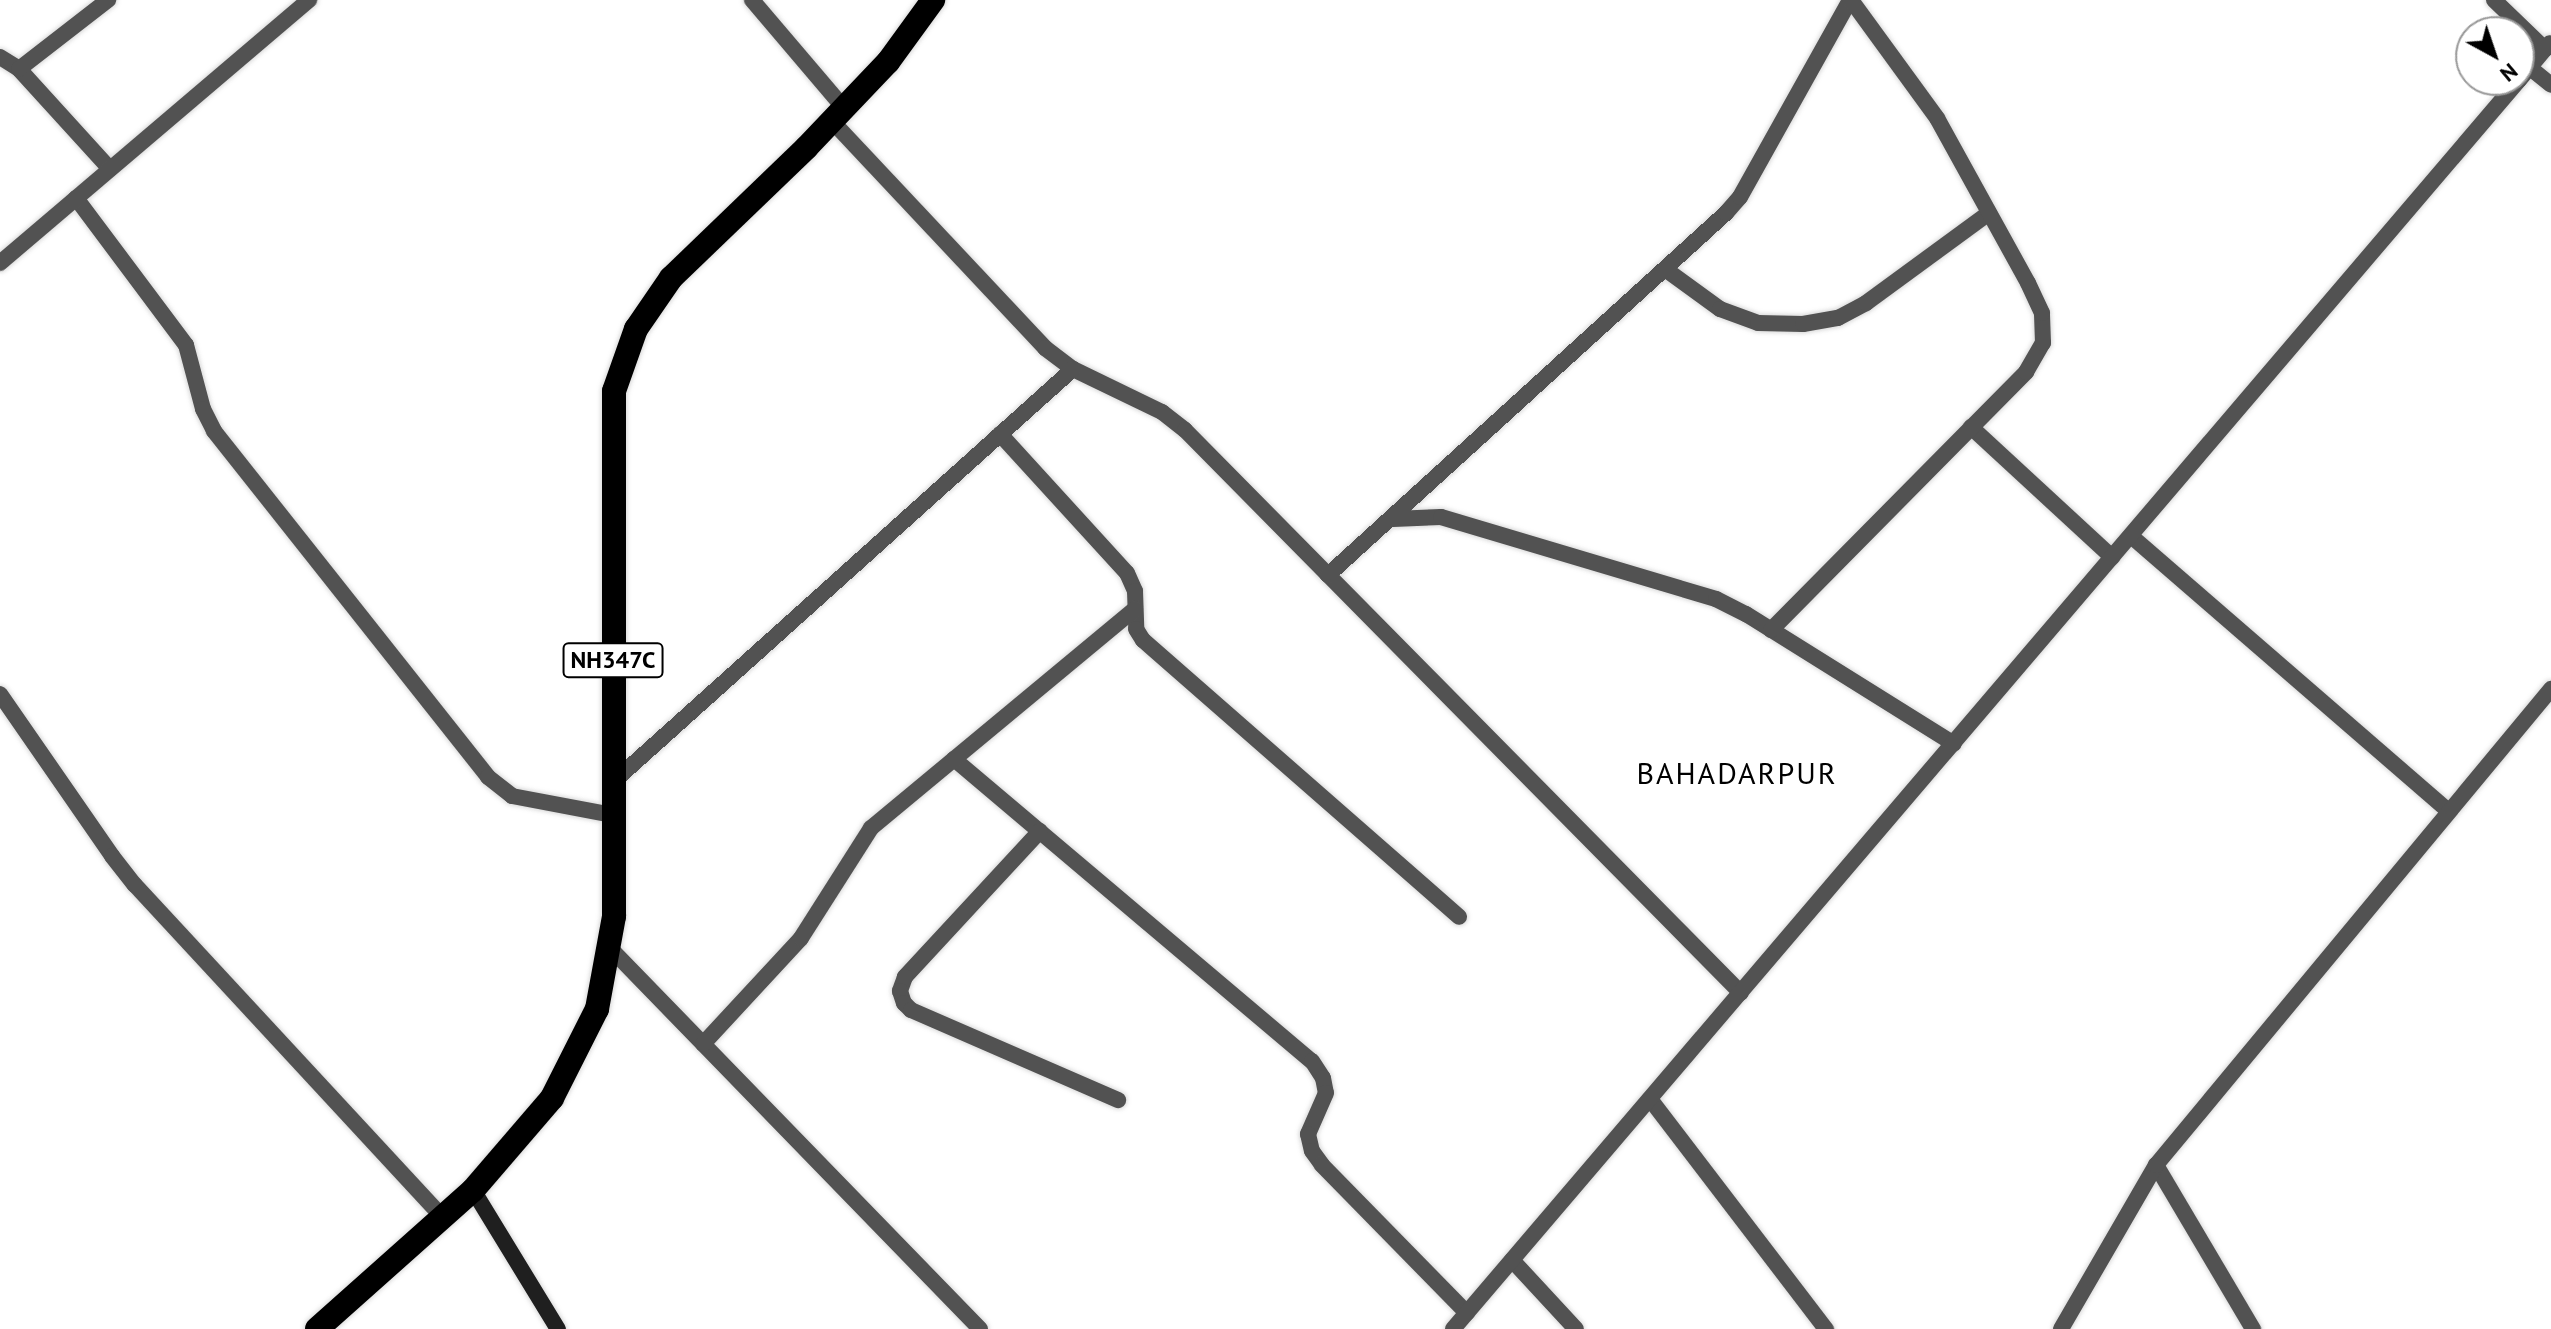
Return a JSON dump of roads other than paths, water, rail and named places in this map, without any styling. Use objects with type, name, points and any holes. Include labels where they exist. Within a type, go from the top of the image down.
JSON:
[{"type":"highway","name":"NH347C","points":[[317,1329],[473,1190],[552,1098],[597,1009],[614,916],[614,391],[636,329],[671,278],[888,62],[933,0]]},
{"type":"main road","points":[[473,1190],[558,1329]]},
{"type":"street","points":[[19,69],[108,0]]},
{"type":"street","points":[[0,263],[309,0]]},
{"type":"street","points":[[752,0],[838,115],[1045,348],[1073,369],[1162,412],[1185,430],[1741,993]]},
{"type":"street","points":[[1328,575],[1740,197],[1850,0],[1931,108],[2042,313],[2043,343],[2026,372],[1771,630]]},
{"type":"street","points":[[2494,0],[2548,45],[2535,60]]},
{"type":"street","points":[[0,57],[19,69],[110,169]]},
{"type":"street","points":[[1453,1329],[2505,96]]},
{"type":"street","points":[[76,198],[186,345],[203,409],[214,431],[488,777],[512,796],[613,815]]},
{"type":"street","points":[[1665,269],[1720,309],[1758,323],[1803,324],[1838,318],[1866,303],[1989,213]]},
{"type":"street","points":[[613,782],[1073,369]]},
{"type":"street","points":[[1971,427],[2112,557]]},
{"type":"street","points":[[1000,434],[1127,573],[1135,591],[1136,629],[1143,640],[1459,917]]},
{"type":"street","points":[[1392,519],[1441,517],[1685,587],[1746,614],[1954,744]]},
{"type":"street","points":[[2131,536],[2449,811]]},
{"type":"street","points":[[703,1044],[801,938],[871,828],[1135,609]]},
{"type":"street","points":[[2061,1329],[2156,1165],[2551,689]]},
{"type":"street","points":[[0,694],[127,875],[444,1219]]},
{"type":"street","points":[[954,759],[1312,1061],[1323,1078],[1326,1093],[1308,1134],[1312,1151],[1322,1165],[1467,1313]]},
{"type":"street","points":[[1040,831],[905,977],[900,991],[904,1003],[911,1010],[1118,1100]]},
{"type":"street","points":[[608,946],[980,1329]]},
{"type":"street","points":[[1650,1099],[1826,1329]]},
{"type":"street","points":[[2156,1165],[2253,1329]]},
{"type":"street","points":[[1512,1260],[1576,1329]]},
{"type":"district","name":"BAHADARPUR","points":[[1737,773]]}]
